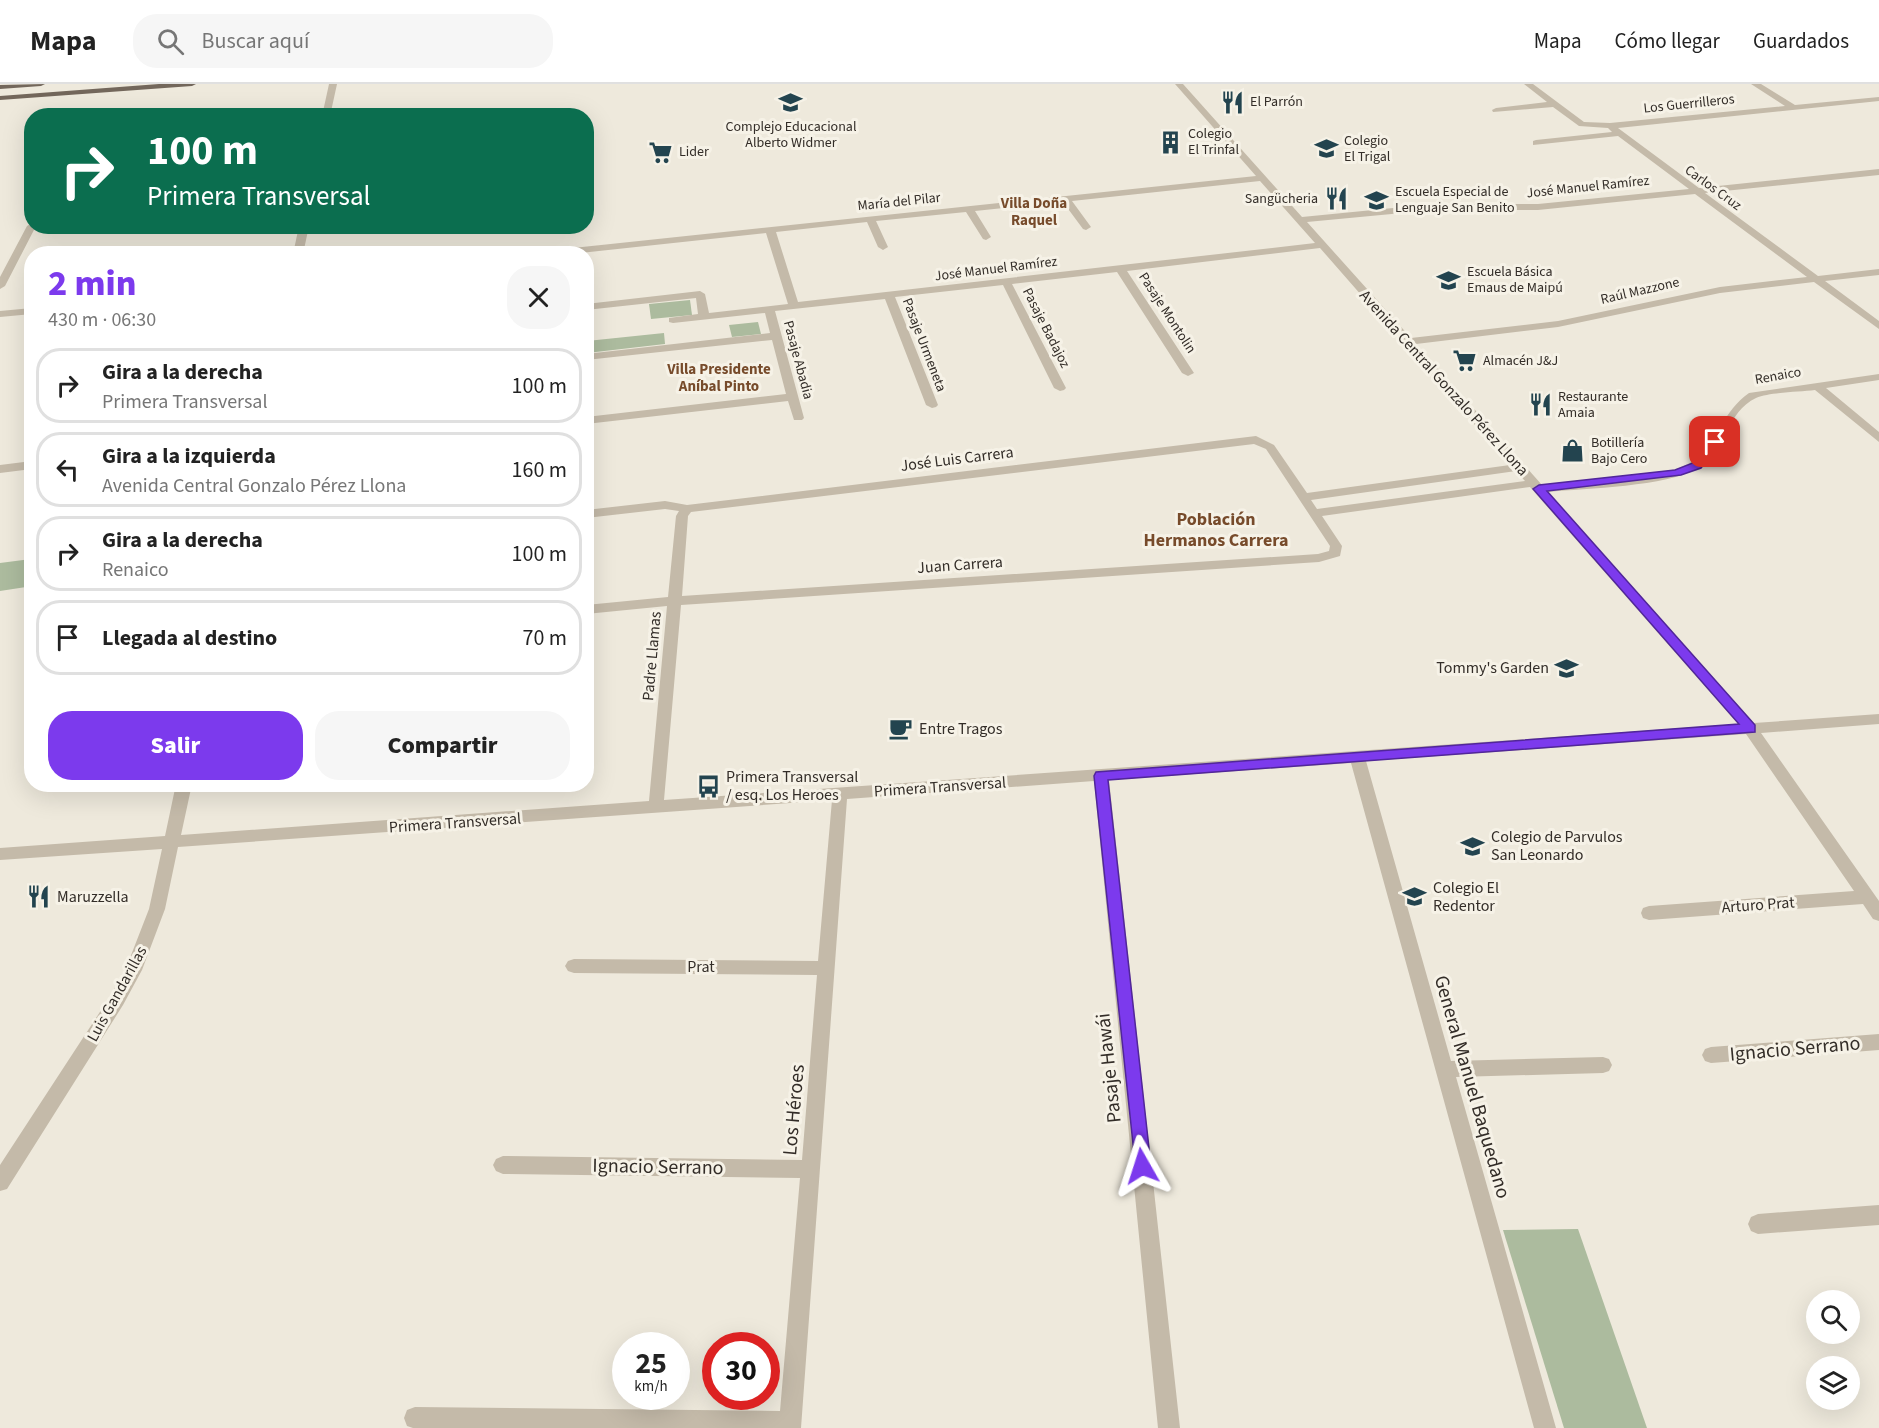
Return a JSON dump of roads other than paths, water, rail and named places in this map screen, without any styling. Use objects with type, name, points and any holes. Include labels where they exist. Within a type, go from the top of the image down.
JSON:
[{"type":"main road","points":[[0,87],[41,84]]},
{"type":"main road","points":[[0,98],[192,84]]},
{"type":"street","points":[[328,108],[333,84]]},
{"type":"street","name":"Avenida Central Gonzalo Pérez Llona","points":[[1179,84],[1750,728],[1879,914]]},
{"type":"street","points":[[1528,84],[1582,124],[1610,126]]},
{"type":"street","points":[[1755,84],[1793,107]]},
{"type":"street","name":"Los Guerrilleros","points":[[1610,126],[1879,99]]},
{"type":"street","points":[[1496,110],[1555,104]]},
{"type":"street","name":"Carlos Cruz","points":[[1610,126],[1617,134],[1879,326]]},
{"type":"street","points":[[1536,143],[1617,134]]},
{"type":"street","name":"José Manuel Ramírez","points":[[1300,220],[1426,208],[1538,207],[1879,172]]},
{"type":"street","name":"María del Pilar","points":[[594,248],[1262,178]]},
{"type":"street","points":[[1065,198],[1086,227]]},
{"type":"street","points":[[968,208],[986,237]]},
{"type":"street","points":[[870,219],[883,247]]},
{"type":"street","name":"Pasaje Abadia","points":[[770,229],[794,306]]},
{"type":"street","points":[[0,286],[28,234]]},
{"type":"street","name":"José Manuel Ramírez","points":[[673,320],[1322,245]]},
{"type":"street","name":"Pasaje Montolin","points":[[1120,268],[1188,373]]},
{"type":"street","name":"Raúl Mazzone","points":[[1408,342],[1539,327],[1696,294],[1879,272]]},
{"type":"street","name":"Pasaje Badajoz","points":[[1006,282],[1060,387]]},
{"type":"street","points":[[594,306],[700,294],[704,316]]},
{"type":"street","name":"Pasaje Urmeneta","points":[[889,295],[932,405]]},
{"type":"street","name":"Pasaje Abadia","points":[[769,309],[798,418]]},
{"type":"street","points":[[0,314],[24,312]]},
{"type":"street","points":[[594,356],[776,336]]},
{"type":"street","name":"Renaico","points":[[1536,486],[1664,475],[1689,470],[1702,460],[1745,400],[1761,392],[1879,377]]},
{"type":"street","points":[[1816,385],[1879,438]]},
{"type":"street","points":[[594,420],[792,397]]},
{"type":"street","name":"José Luis Carrera","points":[[594,513],[665,505],[687,509],[1256,440],[1270,447],[1336,546],[1335,553]]},
{"type":"street","points":[[0,469],[24,466]]},
{"type":"street","points":[[1304,497],[1519,467]]},
{"type":"street","points":[[1315,513],[1536,486]]},
{"type":"street","name":"Padre Llamas","points":[[656,808],[682,516],[687,509]]},
{"type":"street","name":"Juan Carrera","points":[[594,609],[1320,558],[1335,553]]},
{"type":"street","name":"Primera Transversal","points":[[0,854],[1879,719]]},
{"type":"street","name":"General Manuel Baquedano","points":[[1357,757],[1545,1428]]},
{"type":"street","name":"Pasaje Hawái","points":[[1101,776],[1169,1428]]},
{"type":"street","name":"Luis Gandarillas","points":[[0,1182],[117,1000],[136,965],[157,909],[182,792]]},
{"type":"street","name":"Los Héroes","points":[[791,1425],[840,795]]},
{"type":"street","name":"Arturo Prat","points":[[1649,913],[1867,897]]},
{"type":"street","name":"Prat","points":[[574,966],[828,968]]},
{"type":"street","name":"Ignacio Serrano","points":[[1711,1055],[1879,1042]]},
{"type":"street","points":[[1444,1069],[1603,1065]]},
{"type":"street","name":"Ignacio Serrano","points":[[503,1165],[812,1169]]},
{"type":"street","points":[[1758,1224],[1879,1215]]},
{"type":"street","points":[[415,1418],[791,1425]]},
{"type":"place","name":"El Parrón","points":[[1232,102]]},
{"type":"place","name":"Complejo Educacional Alberto Widmer","points":[[791,103]]},
{"type":"place","name":"Colegio El Trinfal","points":[[1170,142]]},
{"type":"place","name":"Colegio El Trigal","points":[[1326,149]]},
{"type":"place","name":"Lider","points":[[661,152]]},
{"type":"place","name":"Sangücheria","points":[[1336,199]]},
{"type":"place","name":"Escuela Especial de Lenguaje San Benito","points":[[1377,200]]},
{"type":"place","name":"Escuela Básica Emaus de Maipú","points":[[1449,280]]},
{"type":"place","name":"Almacén J&J","points":[[1465,361]]},
{"type":"place","name":"Restaurante Amaia","points":[[1540,405]]},
{"type":"place","name":"Botillería Bajo Cero","points":[[1573,451]]},
{"type":"place","name":"Tommy's Garden","points":[[1567,668]]},
{"type":"place","name":"Entre Tragos","points":[[901,729]]},
{"type":"place","name":"Primera Transversal / esq. Los Heroes","points":[[708,786]]},
{"type":"place","name":"Colegio de Parvulos San Leonardo","points":[[1473,846]]},
{"type":"place","name":"Maruzzella","points":[[39,897]]},
{"type":"place","name":"Colegio El Redentor","points":[[1415,897]]},
{"type":"district","name":"Villa Doña Raquel","points":[[1034,212]]},
{"type":"district","name":"Villa Presidente Aníbal Pinto","points":[[719,378]]},
{"type":"district","name":"Población Hermanos Carrera","points":[[1216,529]]}]
